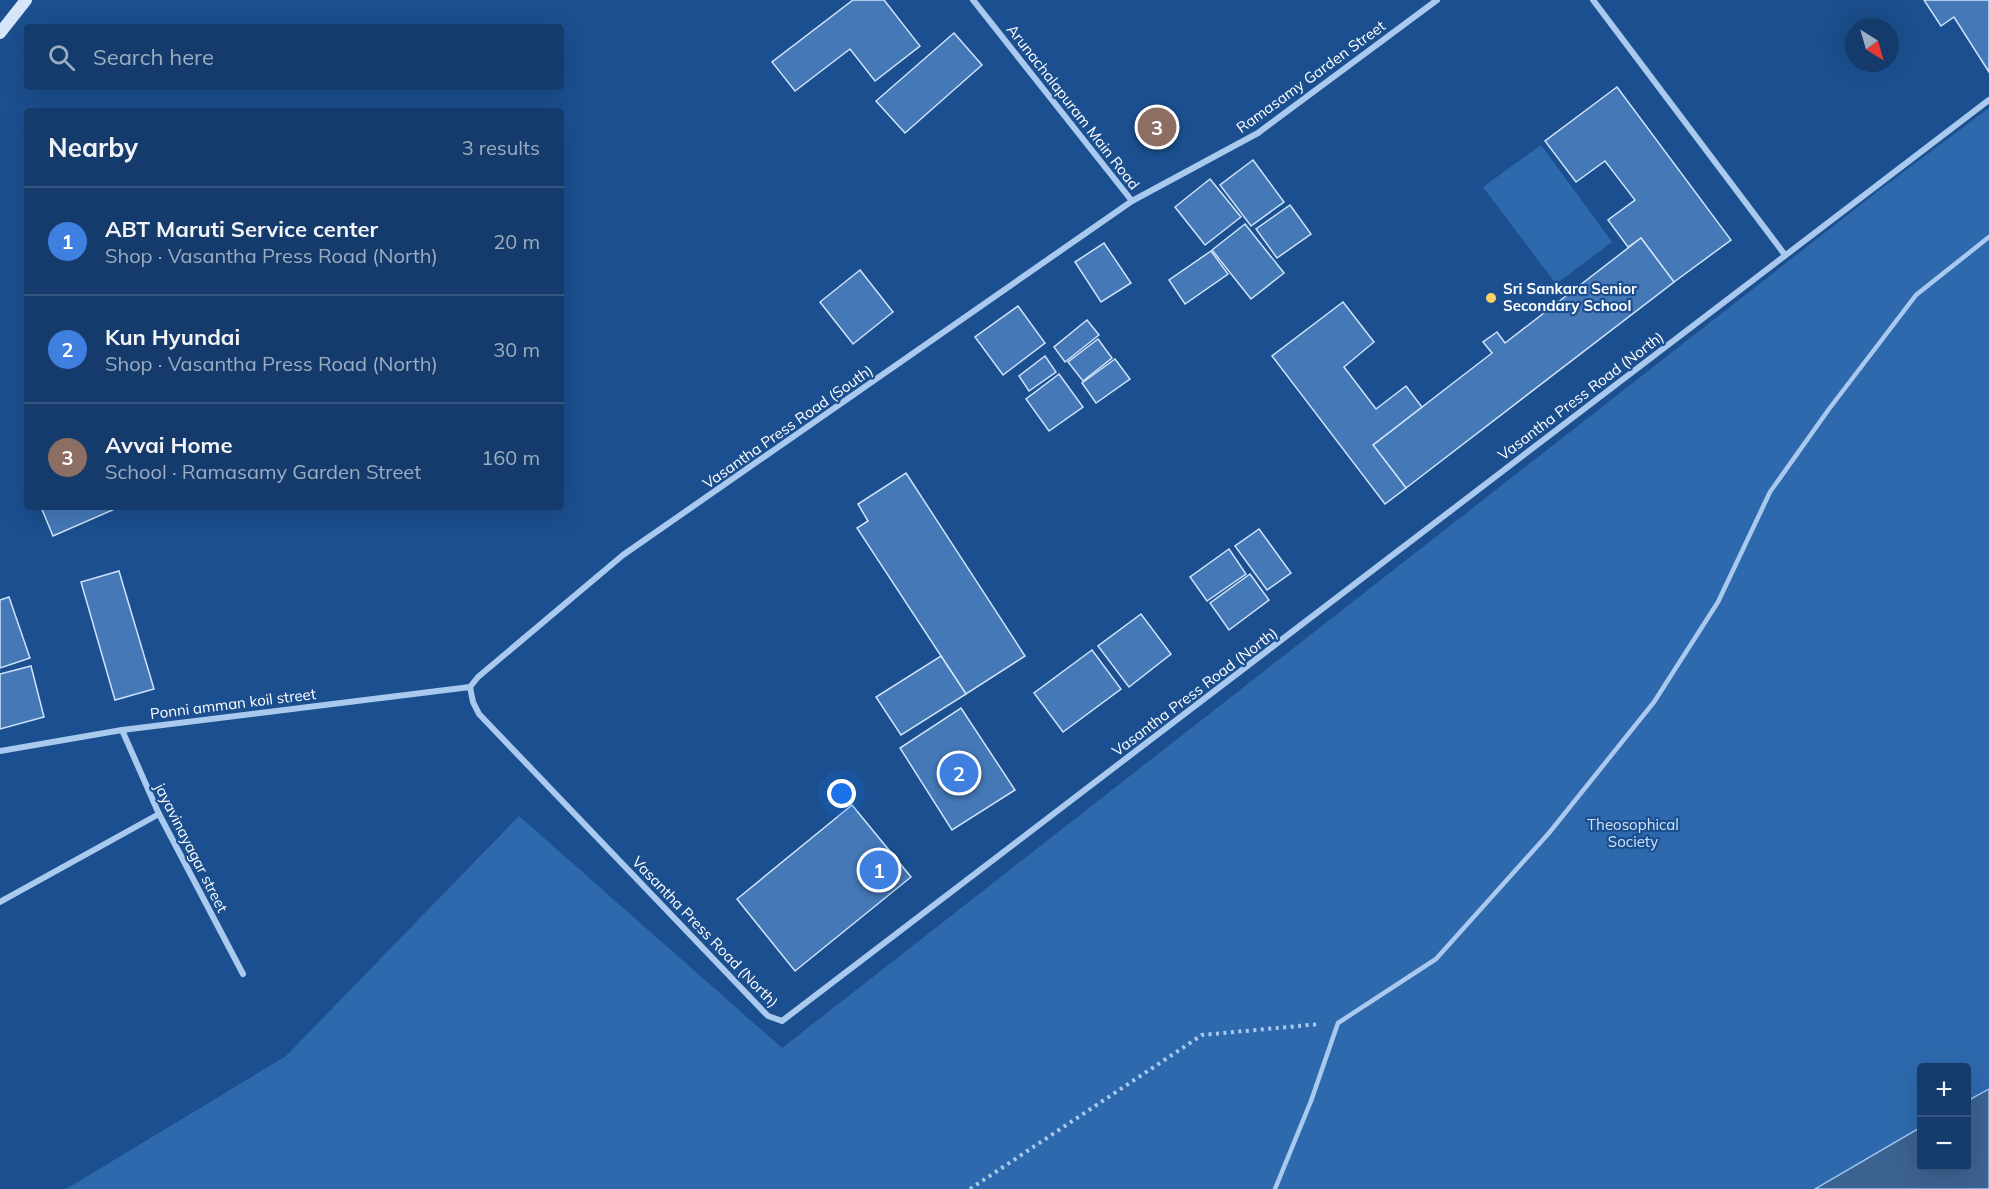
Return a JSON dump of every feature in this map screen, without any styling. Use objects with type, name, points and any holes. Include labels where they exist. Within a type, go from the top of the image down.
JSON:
[{"type":"main road","points":[[0,33],[26,0]]},
{"type":"street","name":"Arunachalapuram Main Road","points":[[973,0],[1132,201]]},
{"type":"street","name":"Ramasamy Garden Street","points":[[1132,201],[1258,133],[1437,0]]},
{"type":"street","points":[[1593,0],[1785,255]]},
{"type":"street","name":"Vasantha Press Road (North)","points":[[470,687],[473,702],[479,714],[768,1016],[782,1021],[1989,100]]},
{"type":"street","name":"Vasantha Press Road (South)","points":[[470,687],[478,677],[623,555],[1132,201]]},
{"type":"street","name":"Ponni amman koil street","points":[[0,751],[122,730],[470,687]]},
{"type":"street","name":"jayavinayagar street","points":[[122,730],[159,814],[243,974]]},
{"type":"street","points":[[0,902],[159,814]]},
{"type":"lane","points":[[1275,1189],[1311,1101],[1338,1023],[1436,959],[1549,833],[1654,702],[1718,602],[1770,492],[1828,409],[1916,295],[1989,237]]},
{"type":"path","points":[[970,1189],[1202,1035],[1338,1023]]},
{"type":"green space","name":"Theosophical Society","points":[[1989,108],[1989,1089],[1971,1099],[1971,1063],[1917,1063],[1917,1129],[1815,1189],[66,1189],[286,1056],[519,816],[782,1048],[1882,188]]},
{"type":"green space","points":[[1541,145],[1612,242],[1556,284],[1483,187]]},
{"type":"shaded area","points":[[1989,1089],[1989,1189],[1815,1189],[1917,1129],[1917,1171],[1971,1171],[1971,1099]]},
{"type":"building","points":[[853,0],[884,0],[920,46],[875,81],[850,49],[795,91],[772,62]]},
{"type":"building","points":[[1924,0],[1989,0],[1989,72],[1954,17],[1941,26]]},
{"type":"building","points":[[954,33],[982,65],[905,133],[876,101]]},
{"type":"building","points":[[1617,87],[1731,240],[1674,282],[1641,238],[1628,247],[1608,220],[1635,200],[1605,161],[1576,182],[1545,141]]},
{"type":"building","points":[[1253,160],[1284,202],[1251,226],[1220,185]]},
{"type":"building","points":[[1210,179],[1241,217],[1205,245],[1175,207]]},
{"type":"building","points":[[1290,205],[1311,234],[1277,258],[1256,229]]},
{"type":"building","points":[[1245,224],[1284,273],[1251,299],[1212,250]]},
{"type":"building","points":[[1641,238],[1674,282],[1406,488],[1373,445],[1492,353],[1483,342],[1497,332],[1505,343]]},
{"type":"building","points":[[1104,243],[1131,283],[1101,302],[1075,262]]},
{"type":"building","points":[[1211,251],[1228,274],[1185,304],[1169,280]]},
{"type":"building","points":[[860,270],[893,312],[853,344],[820,302]]},
{"type":"building","points":[[1343,302],[1374,342],[1344,367],[1376,409],[1406,386],[1422,407],[1373,445],[1406,488],[1385,504],[1272,356]]},
{"type":"building","points":[[1018,306],[1045,343],[1003,375],[975,337]]},
{"type":"building","points":[[1087,320],[1099,335],[1065,362],[1054,347]]},
{"type":"building","points":[[1098,339],[1112,358],[1083,381],[1068,362]]},
{"type":"building","points":[[1045,356],[1056,372],[1029,391],[1019,376]]},
{"type":"building","points":[[1115,359],[1130,379],[1096,403],[1082,383]]},
{"type":"building","points":[[1059,374],[1083,407],[1049,431],[1026,399]]},
{"type":"building","points":[[906,473],[1025,656],[966,694],[857,528],[868,521],[858,504]]},
{"type":"building","points":[[42,510],[113,510],[53,536]]},
{"type":"building","points":[[1259,529],[1291,573],[1267,590],[1235,546]]},
{"type":"building","points":[[1229,549],[1246,574],[1207,601],[1190,577]]},
{"type":"building","points":[[119,571],[154,689],[115,700],[81,582]]},
{"type":"building","points":[[1250,574],[1269,600],[1229,630],[1210,603]]},
{"type":"building","points":[[9,597],[30,658],[0,668],[0,600]]},
{"type":"building","points":[[1141,614],[1171,654],[1129,687],[1098,646]]},
{"type":"building","points":[[1092,650],[1121,689],[1063,732],[1034,693]]},
{"type":"building","points":[[941,656],[966,694],[901,735],[876,697]]},
{"type":"building","points":[[31,666],[44,717],[0,729],[0,674]]},
{"type":"building","points":[[961,708],[1015,790],[952,830],[900,748]]},
{"type":"building","points":[[852,805],[911,877],[795,971],[737,899]]},
{"type":"place","name":"Avvai Home","points":[[1157,127]]},
{"type":"place","name":"Sri Sankara Senior Secondary School","points":[[1491,298]]},
{"type":"place","name":"Kun Hyundai","points":[[959,773]]},
{"type":"place","name":"ABT Maruti Service center","points":[[879,870]]}]
